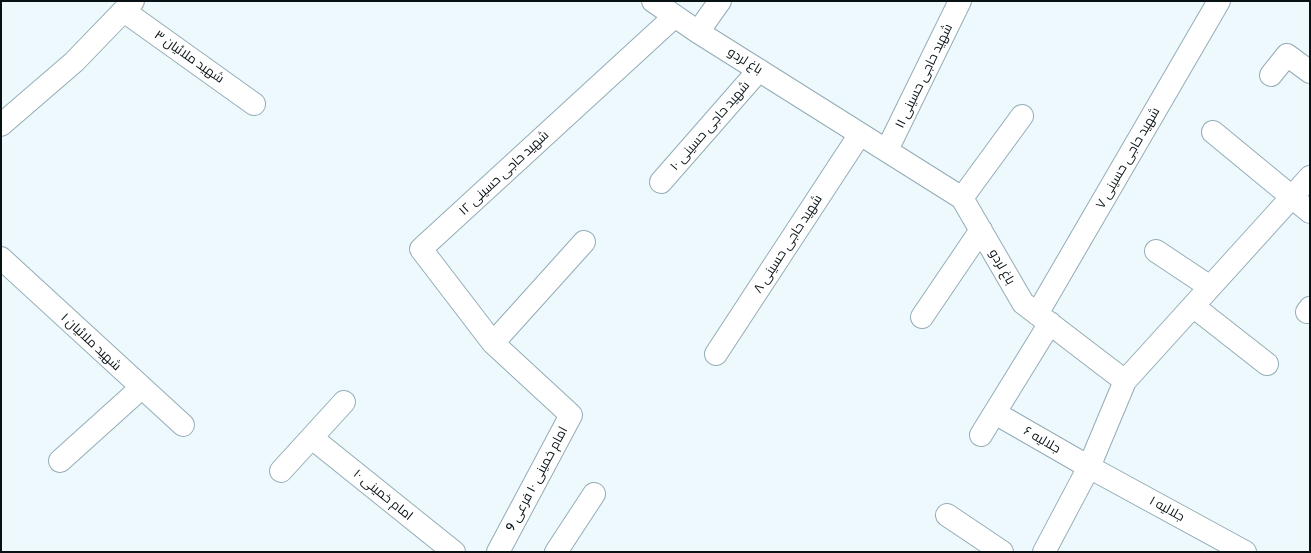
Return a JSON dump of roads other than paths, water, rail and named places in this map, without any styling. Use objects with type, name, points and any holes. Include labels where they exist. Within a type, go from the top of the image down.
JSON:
[{"type":"street","name":"باغ لردو","points":[[653,1],[698,32],[962,198],[1023,303],[1125,381]]},
{"type":"street","points":[[698,32],[720,1]]},
{"type":"street","name":"شهید حاجی حسینی ۱۱","points":[[887,150],[960,1]]},
{"type":"street","name":"شهید حاجی حسینی ۷","points":[[981,435],[995,413],[1043,319],[1219,1]]},
{"type":"street","points":[[1,124],[74,62],[128,6]]},
{"type":"street","name":"شهید ملائیان ۳","points":[[128,6],[254,104]]},
{"type":"street","name":"شهید حاجی حسینی ۱۲","points":[[492,343],[421,250],[675,16]]},
{"type":"street","points":[[1272,75],[1287,55],[1310,72]]},
{"type":"street","name":"شهید حاجی حسینی ۱۰","points":[[661,182],[759,70]]},
{"type":"street","points":[[962,198],[1022,116]]},
{"type":"street","points":[[1213,132],[1310,212]]},
{"type":"street","name":"شهید حاجی حسینی ۸","points":[[716,354],[860,134]]},
{"type":"street","points":[[1044,552],[1089,467],[1125,381],[1310,177]]},
{"type":"street","points":[[922,317],[981,230]]},
{"type":"street","points":[[492,343],[584,242]]},
{"type":"street","points":[[1156,251],[1210,287]]},
{"type":"street","name":"شهید ملائیان ۱","points":[[1,258],[182,425]]},
{"type":"street","points":[[1193,306],[1266,364]]},
{"type":"street","name":"امام خمینی ۱۰ فرعی 9","points":[[492,343],[571,415],[498,552]]},
{"type":"street","points":[[60,461],[141,388]]},
{"type":"street","points":[[281,471],[344,402]]},
{"type":"street","name":"جلالیه ۶","points":[[995,413],[1089,467]]},
{"type":"street","name":"امام خمینی ۱۰","points":[[312,438],[454,552]]},
{"type":"street","name":"جلالیه ۱","points":[[1089,467],[1245,552]]},
{"type":"street","points":[[556,552],[594,494]]},
{"type":"street","points":[[947,515],[1002,552]]}]
